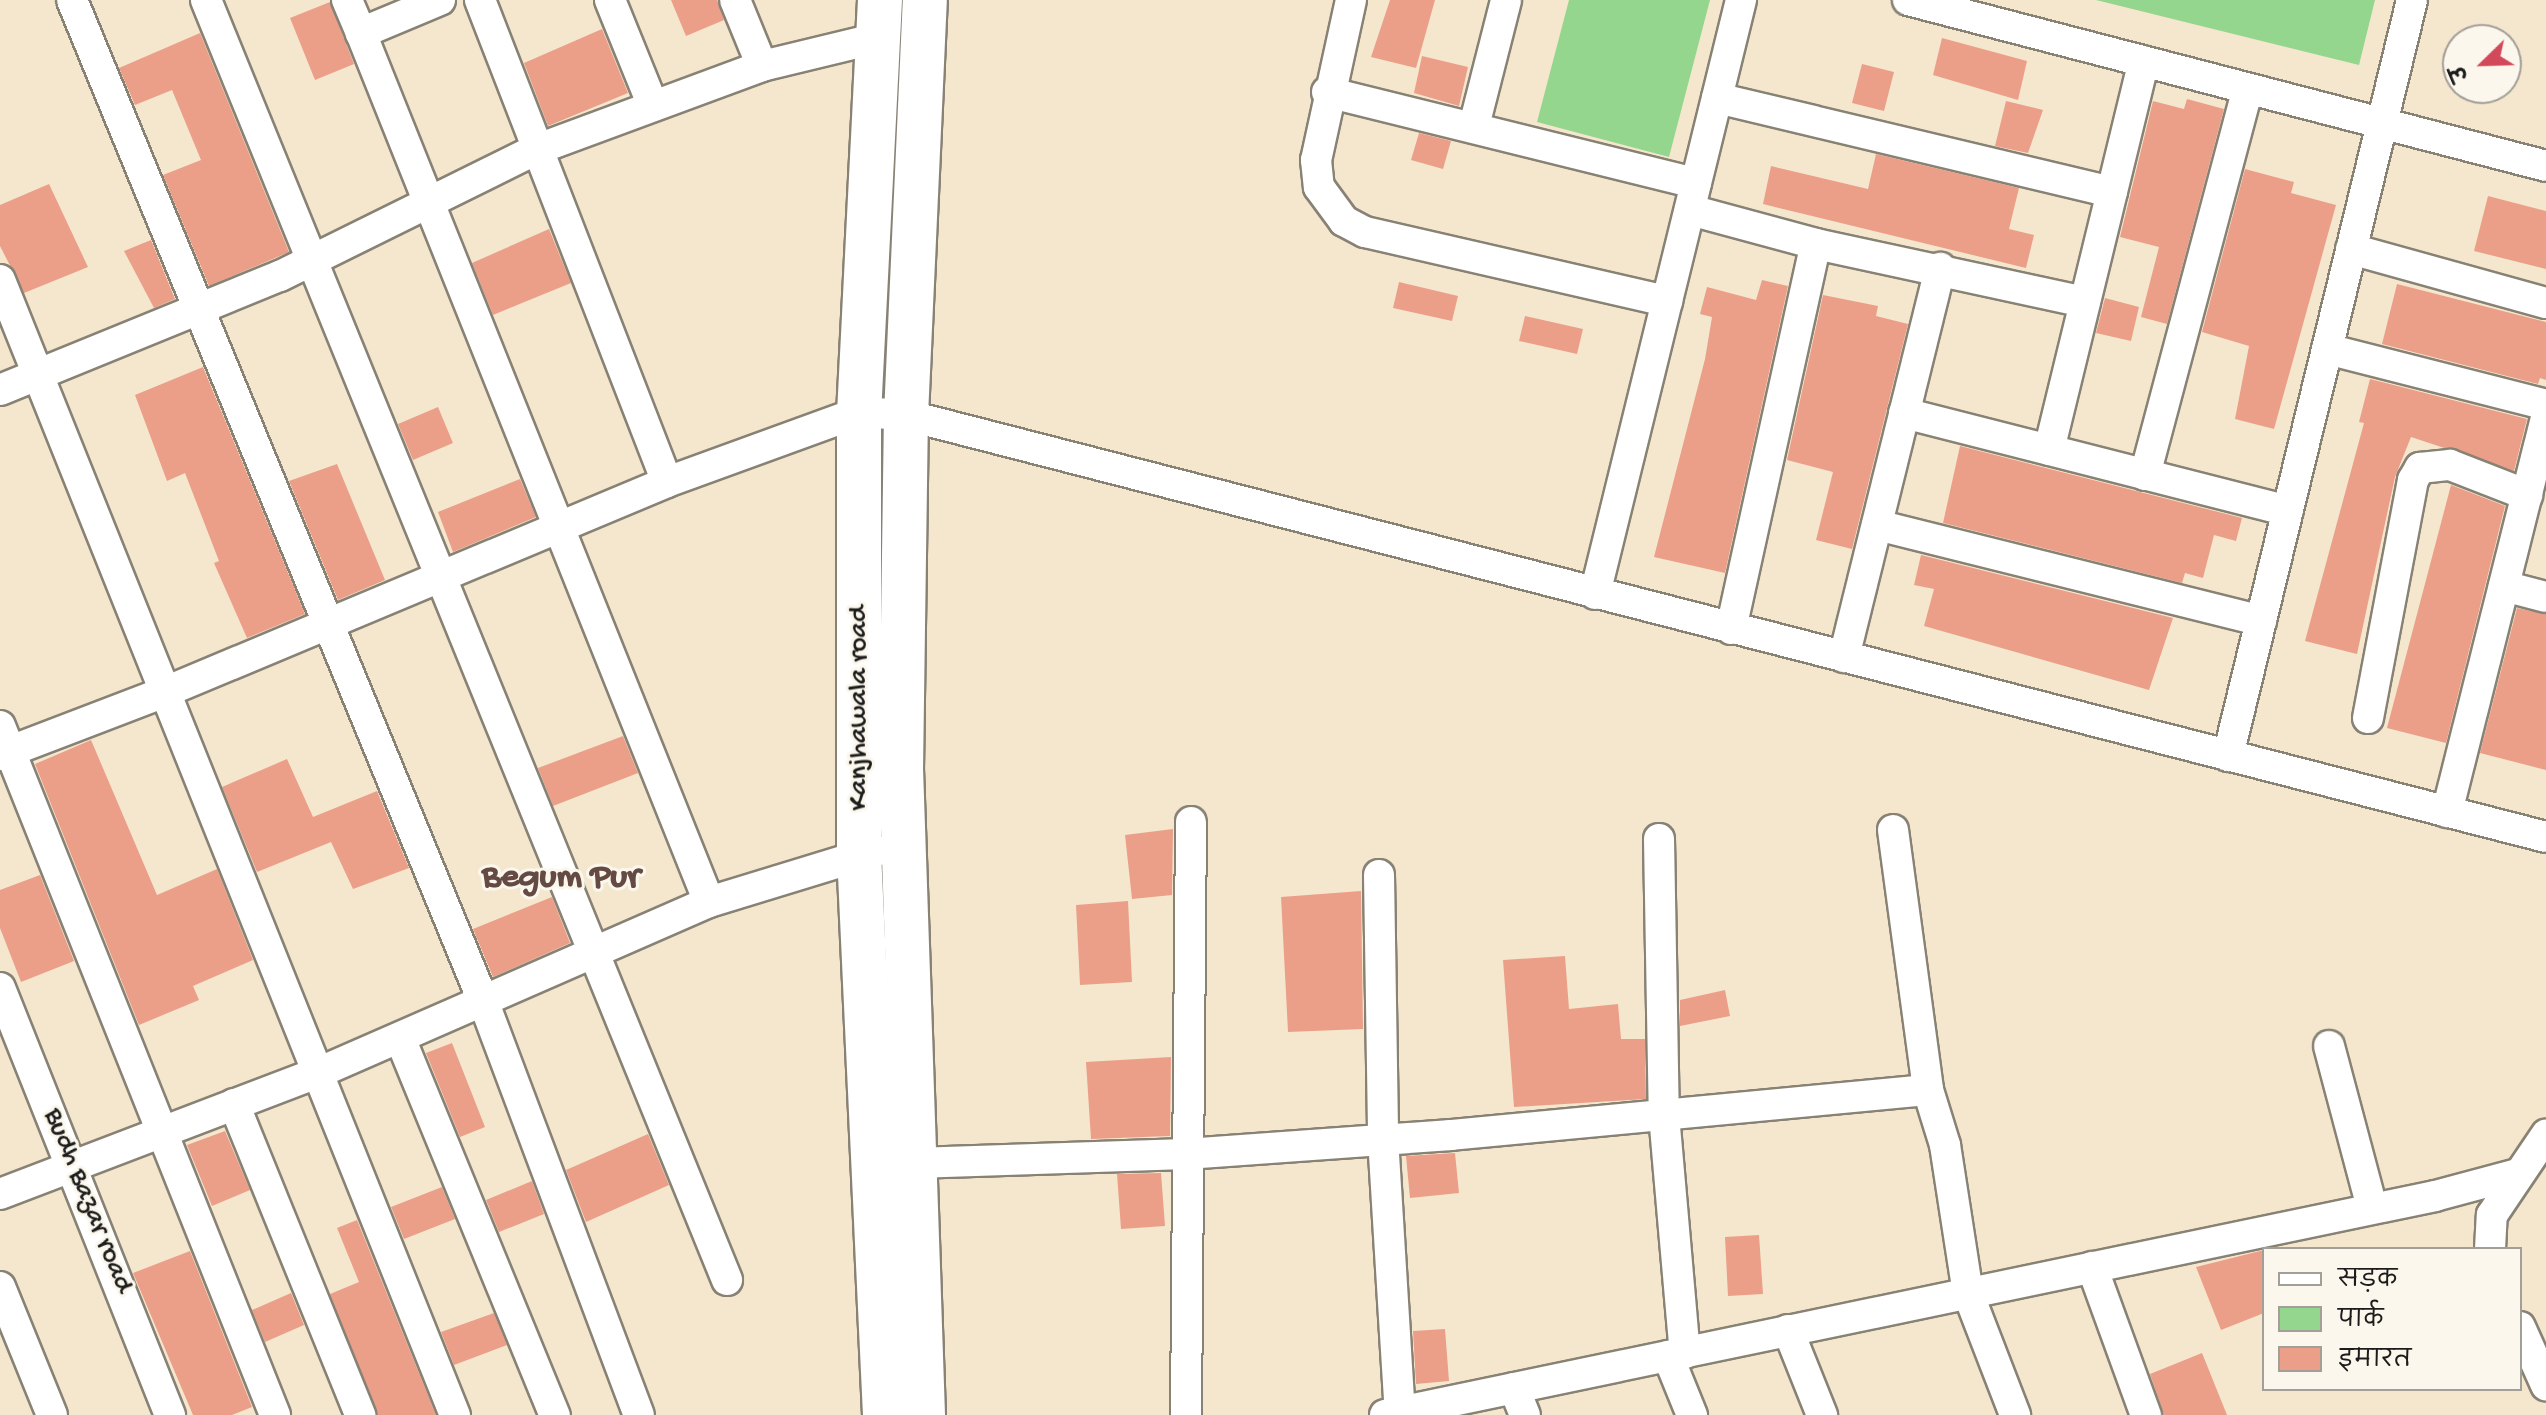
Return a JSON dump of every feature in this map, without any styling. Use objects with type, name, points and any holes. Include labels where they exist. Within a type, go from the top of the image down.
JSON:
[{"type":"main road","name":"Kanjhawala road","points":[[923,1415],[903,848],[906,415],[925,0]]},
{"type":"main road","name":"Kanjhawala road","points":[[879,19],[859,412],[859,853],[885,1415]]},
{"type":"street","points":[[72,0],[199,307],[324,623],[484,1003],[639,1415]]},
{"type":"street","points":[[206,0],[727,1280]]},
{"type":"street","points":[[347,0],[709,902]]},
{"type":"street","points":[[361,33],[440,0]]},
{"type":"street","points":[[480,0],[535,150],[667,482]]},
{"type":"street","points":[[610,0],[653,106]]},
{"type":"street","points":[[735,0],[762,66]]},
{"type":"street","points":[[1351,0],[1327,92],[1316,160],[1319,187],[1344,221],[1365,232],[1667,301]]},
{"type":"street","points":[[1474,126],[1506,0]]},
{"type":"street","points":[[1595,594],[1741,0]]},
{"type":"street","points":[[1908,0],[2546,166]]},
{"type":"street","points":[[2228,756],[2412,0]]},
{"type":"street","points":[[0,390],[38,377],[310,260],[535,150],[879,19]]},
{"type":"street","points":[[2049,450],[2144,61]]},
{"type":"street","points":[[2145,475],[2248,89]]},
{"type":"street","points":[[1327,92],[1474,126],[1693,197],[1816,244],[1940,268],[2085,302]]},
{"type":"street","points":[[1717,98],[2112,192]]},
{"type":"street","points":[[1731,629],[1816,244]]},
{"type":"street","points":[[2351,249],[2546,303]]},
{"type":"street","points":[[1844,657],[1940,268]]},
{"type":"street","points":[[0,280],[455,1415]]},
{"type":"street","points":[[2327,349],[2546,405]]},
{"type":"street","points":[[275,1415],[163,1129],[3,744],[165,692],[667,482],[859,412],[906,415],[2546,837]]},
{"type":"street","points":[[1904,413],[2288,511]]},
{"type":"street","points":[[2447,812],[2546,418]]},
{"type":"street","points":[[2368,718],[2420,468],[2450,465],[2527,495]]},
{"type":"street","points":[[1877,525],[2261,621]]},
{"type":"street","points":[[2504,586],[2546,597]]},
{"type":"street","points":[[1186,1415],[1191,822]]},
{"type":"street","points":[[1893,830],[1914,958],[1928,1090],[1945,1145],[1968,1293],[2015,1415]]},
{"type":"street","points":[[1659,839],[1664,1115],[1676,1354],[1692,1415]]},
{"type":"street","points":[[0,1194],[73,1163],[320,1072],[597,955],[709,902],[859,853],[903,848]]},
{"type":"street","points":[[1379,875],[1383,1138],[1395,1414],[1520,1402],[1676,1354],[2372,1208],[2517,1174]]},
{"type":"street","name":"Budh Bazar road","points":[[0,988],[73,1163],[170,1415]]},
{"type":"street","points":[[400,1038],[555,1415]]},
{"type":"street","points":[[2329,1046],[2372,1208]]},
{"type":"street","points":[[915,1163],[1186,1154],[1928,1090]]},
{"type":"street","points":[[234,1104],[360,1415]]},
{"type":"street","points":[[2490,1247],[2492,1215],[2546,1135]]},
{"type":"street","points":[[2092,1267],[2146,1415]]},
{"type":"street","points":[[0,1287],[52,1415]]},
{"type":"street","points":[[1788,1330],[1822,1415]]},
{"type":"street","points":[[2522,1331],[2546,1385]]},
{"type":"green space","points":[[1569,0],[1710,0],[1669,157],[1537,122]]},
{"type":"green space","points":[[2096,0],[2375,0],[2359,65]]},
{"type":"building","points":[[671,0],[717,0],[724,20],[686,36]]},
{"type":"building","points":[[1390,0],[1435,0],[1416,68],[1371,57]]},
{"type":"building","points":[[330,2],[354,64],[315,80],[290,18]]},
{"type":"building","points":[[602,29],[628,93],[548,126],[524,63]]},
{"type":"building","points":[[200,33],[289,252],[209,286],[163,175],[201,160],[172,90],[135,105],[119,68]]},
{"type":"building","points":[[1942,38],[2027,61],[2018,100],[1933,75]]},
{"type":"building","points":[[1422,56],[1468,67],[1459,106],[1414,93]]},
{"type":"building","points":[[1862,64],[1894,72],[1884,111],[1852,103]]},
{"type":"building","points":[[2187,99],[2224,109],[2167,324],[2141,317],[2159,247],[2120,237],[2153,101],[2184,109]]},
{"type":"building","points":[[2006,101],[2043,110],[2028,153],[1995,146]]},
{"type":"building","points":[[1419,133],[1451,141],[1443,169],[1411,160]]},
{"type":"building","points":[[1876,154],[2019,188],[2009,229],[2034,235],[2026,268],[1763,204],[1771,166],[1868,189]]},
{"type":"building","points":[[2245,169],[2294,182],[2291,193],[2336,205],[2274,429],[2235,419],[2249,346],[2202,332]]},
{"type":"building","points":[[49,184],[88,267],[24,293],[0,246],[0,205]]},
{"type":"building","points":[[2488,196],[2546,211],[2546,269],[2474,251]]},
{"type":"building","points":[[549,229],[571,283],[493,315],[472,263]]},
{"type":"building","points":[[151,240],[175,299],[154,308],[124,251]]},
{"type":"building","points":[[1762,280],[1788,286],[1725,573],[1654,557],[1705,359],[1712,317],[1700,314],[1707,287],[1756,300]]},
{"type":"building","points":[[1399,282],[1458,296],[1452,321],[1393,308]]},
{"type":"building","points":[[2397,284],[2546,322],[2546,380],[2540,378],[2538,384],[2382,344]]},
{"type":"building","points":[[1823,295],[1878,306],[1876,316],[1908,324],[1852,549],[1816,540],[1833,472],[1787,460]]},
{"type":"building","points":[[2105,298],[2139,307],[2131,341],[2096,333]]},
{"type":"building","points":[[1525,316],[1583,329],[1577,354],[1519,341]]},
{"type":"building","points":[[203,367],[305,614],[247,638],[214,563],[219,561],[185,473],[167,481],[135,395]]},
{"type":"building","points":[[2370,379],[2527,419],[2514,471],[2411,437],[2395,477],[2357,654],[2305,641],[2364,423],[2359,422]]},
{"type":"building","points":[[438,407],[453,443],[413,460],[398,424]]},
{"type":"building","points":[[1960,446],[2242,518],[2236,541],[2214,535],[2203,578],[2185,573],[2182,583],[1943,523]]},
{"type":"building","points":[[337,464],[385,580],[338,600],[289,481]]},
{"type":"building","points":[[520,479],[536,517],[453,552],[438,512]]},
{"type":"building","points":[[2451,485],[2505,506],[2446,743],[2387,728]]},
{"type":"building","points":[[1921,555],[2173,618],[2149,690],[1924,626],[1934,589],[1914,585]]},
{"type":"building","points":[[2517,608],[2546,614],[2546,770],[2480,753]]},
{"type":"building","points":[[623,736],[638,773],[553,806],[538,768]]},
{"type":"building","points":[[91,740],[157,895],[217,869],[253,960],[193,986],[199,1000],[139,1025],[35,764]]},
{"type":"building","points":[[287,759],[313,817],[377,791],[409,868],[353,889],[331,842],[257,872],[222,787]]},
{"type":"building","points":[[1173,829],[1172,895],[1132,899],[1125,835]]},
{"type":"building","points":[[40,875],[74,961],[21,982],[0,928],[0,890]]},
{"type":"building","points":[[1361,891],[1363,1029],[1288,1032],[1281,897]]},
{"type":"building","points":[[552,897],[570,943],[493,977],[473,929]]},
{"type":"building","points":[[1128,901],[1132,982],[1080,985],[1076,905]]},
{"type":"building","points":[[1565,956],[1569,1009],[1618,1004],[1621,1039],[1645,1039],[1646,1099],[1514,1107],[1503,960]]},
{"type":"building","points":[[1725,990],[1730,1016],[1680,1026],[1680,1000]]},
{"type":"building","points":[[452,1043],[485,1127],[460,1137],[426,1053]]},
{"type":"building","points":[[1171,1057],[1170,1136],[1091,1139],[1086,1062]]},
{"type":"building","points":[[225,1131],[250,1190],[212,1206],[187,1145]]},
{"type":"building","points":[[648,1134],[669,1185],[586,1222],[566,1170]]},
{"type":"building","points":[[1455,1153],[1459,1193],[1410,1198],[1406,1156]]},
{"type":"building","points":[[1161,1173],[1165,1226],[1121,1229],[1117,1174]]},
{"type":"building","points":[[532,1181],[544,1214],[499,1232],[486,1200]]},
{"type":"building","points":[[442,1187],[455,1219],[404,1239],[391,1207]]},
{"type":"building","points":[[357,1220],[436,1415],[378,1415],[330,1294],[359,1282],[337,1228]]},
{"type":"building","points":[[1759,1235],[1763,1294],[1728,1296],[1725,1237]]},
{"type":"building","points":[[2262,1250],[2262,1314],[2221,1330],[2196,1267]]},
{"type":"building","points":[[190,1251],[252,1407],[232,1415],[193,1415],[133,1273]]},
{"type":"building","points":[[291,1293],[304,1325],[265,1342],[252,1310]]},
{"type":"building","points":[[494,1313],[507,1345],[454,1365],[441,1332]]},
{"type":"building","points":[[1445,1329],[1449,1381],[1416,1384],[1413,1331]]},
{"type":"building","points":[[2202,1353],[2227,1415],[2164,1415],[2150,1374]]},
{"type":"district","name":"Begum Pur","points":[[561,879]]}]
